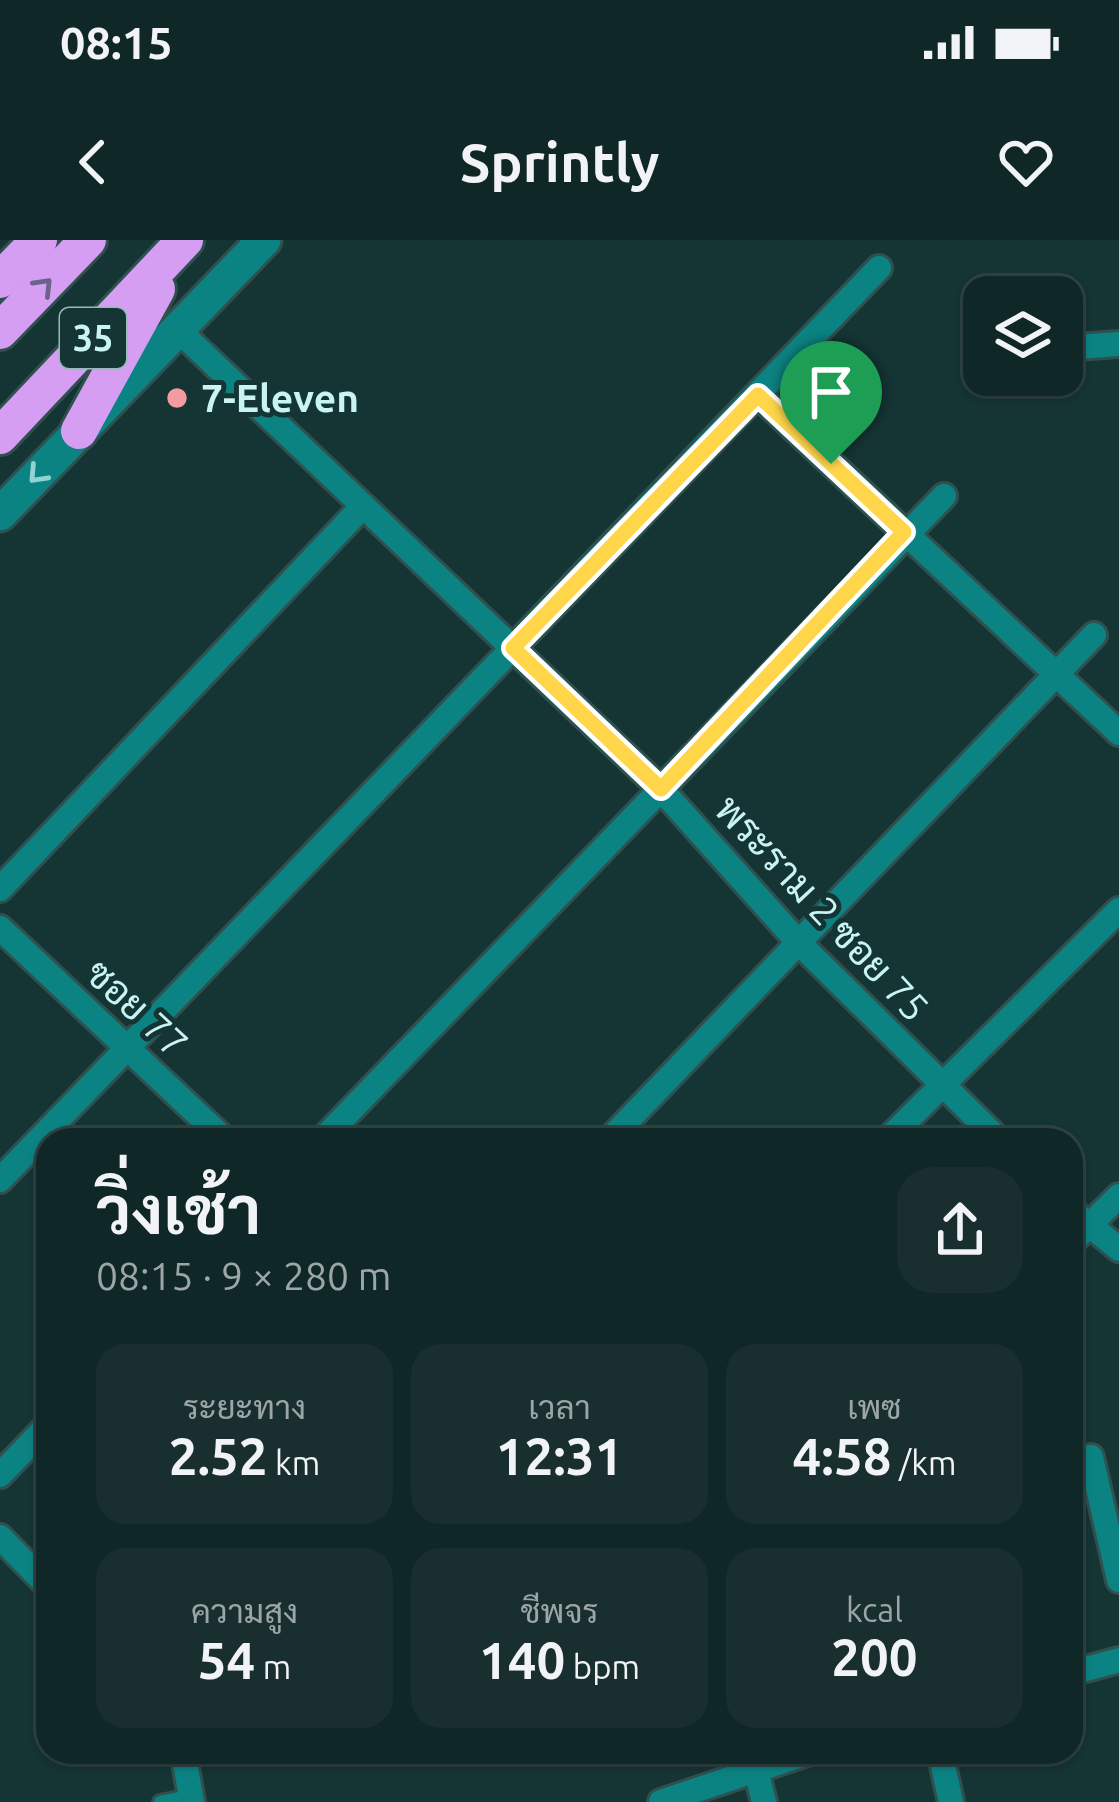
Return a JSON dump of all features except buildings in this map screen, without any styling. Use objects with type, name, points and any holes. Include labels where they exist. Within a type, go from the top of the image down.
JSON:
[{"type":"highway","points":[[0,256],[14,240]]},
{"type":"highway","points":[[0,280],[39,240]]},
{"type":"highway","points":[[0,332],[88,240]]},
{"type":"highway","points":[[0,399],[173,241]]},
{"type":"highway","points":[[79,431],[173,241]]},
{"type":"highway","name":"35","points":[[0,436],[173,241]]},
{"type":"main road","name":"35","points":[[0,514],[264,240]]},
{"type":"street","points":[[50,1128],[880,268]]},
{"type":"street","name":"พระราม 2 ซอย 75","points":[[176,328],[661,789],[798,942],[987,1128]]},
{"type":"street","points":[[1083,347],[1119,344]]},
{"type":"street","points":[[758,395],[1119,733]]},
{"type":"street","points":[[334,1128],[904,532],[944,496]]},
{"type":"street","points":[[0,889],[363,506]]},
{"type":"street","points":[[620,1128],[1094,635]]},
{"type":"street","points":[[898,1128],[1119,910]]},
{"type":"street","name":"ซอย 77","points":[[0,928],[211,1128]]},
{"type":"street","points":[[0,1180],[36,1143]]},
{"type":"street","points":[[1083,1222],[1119,1196]]},
{"type":"street","points":[[1083,1229],[1119,1249]]},
{"type":"street","points":[[0,1474],[36,1437]]},
{"type":"street","points":[[1091,1457],[1119,1580]]},
{"type":"street","points":[[0,1537],[36,1574]]},
{"type":"street","points":[[1083,1670],[1119,1660]]},
{"type":"street","points":[[185,1764],[191,1799]]},
{"type":"street","points":[[661,1802],[774,1764]]},
{"type":"street","points":[[943,1764],[951,1802]]},
{"type":"street","points":[[756,1770],[764,1802]]},
{"type":"lane","points":[[160,1802],[191,1799]]},
{"type":"place","name":"7-Eleven","points":[[177,398]]},
{"type":"route","points":[[758,395],[831,464],[904,532],[661,789],[513,648],[758,395]]}]
